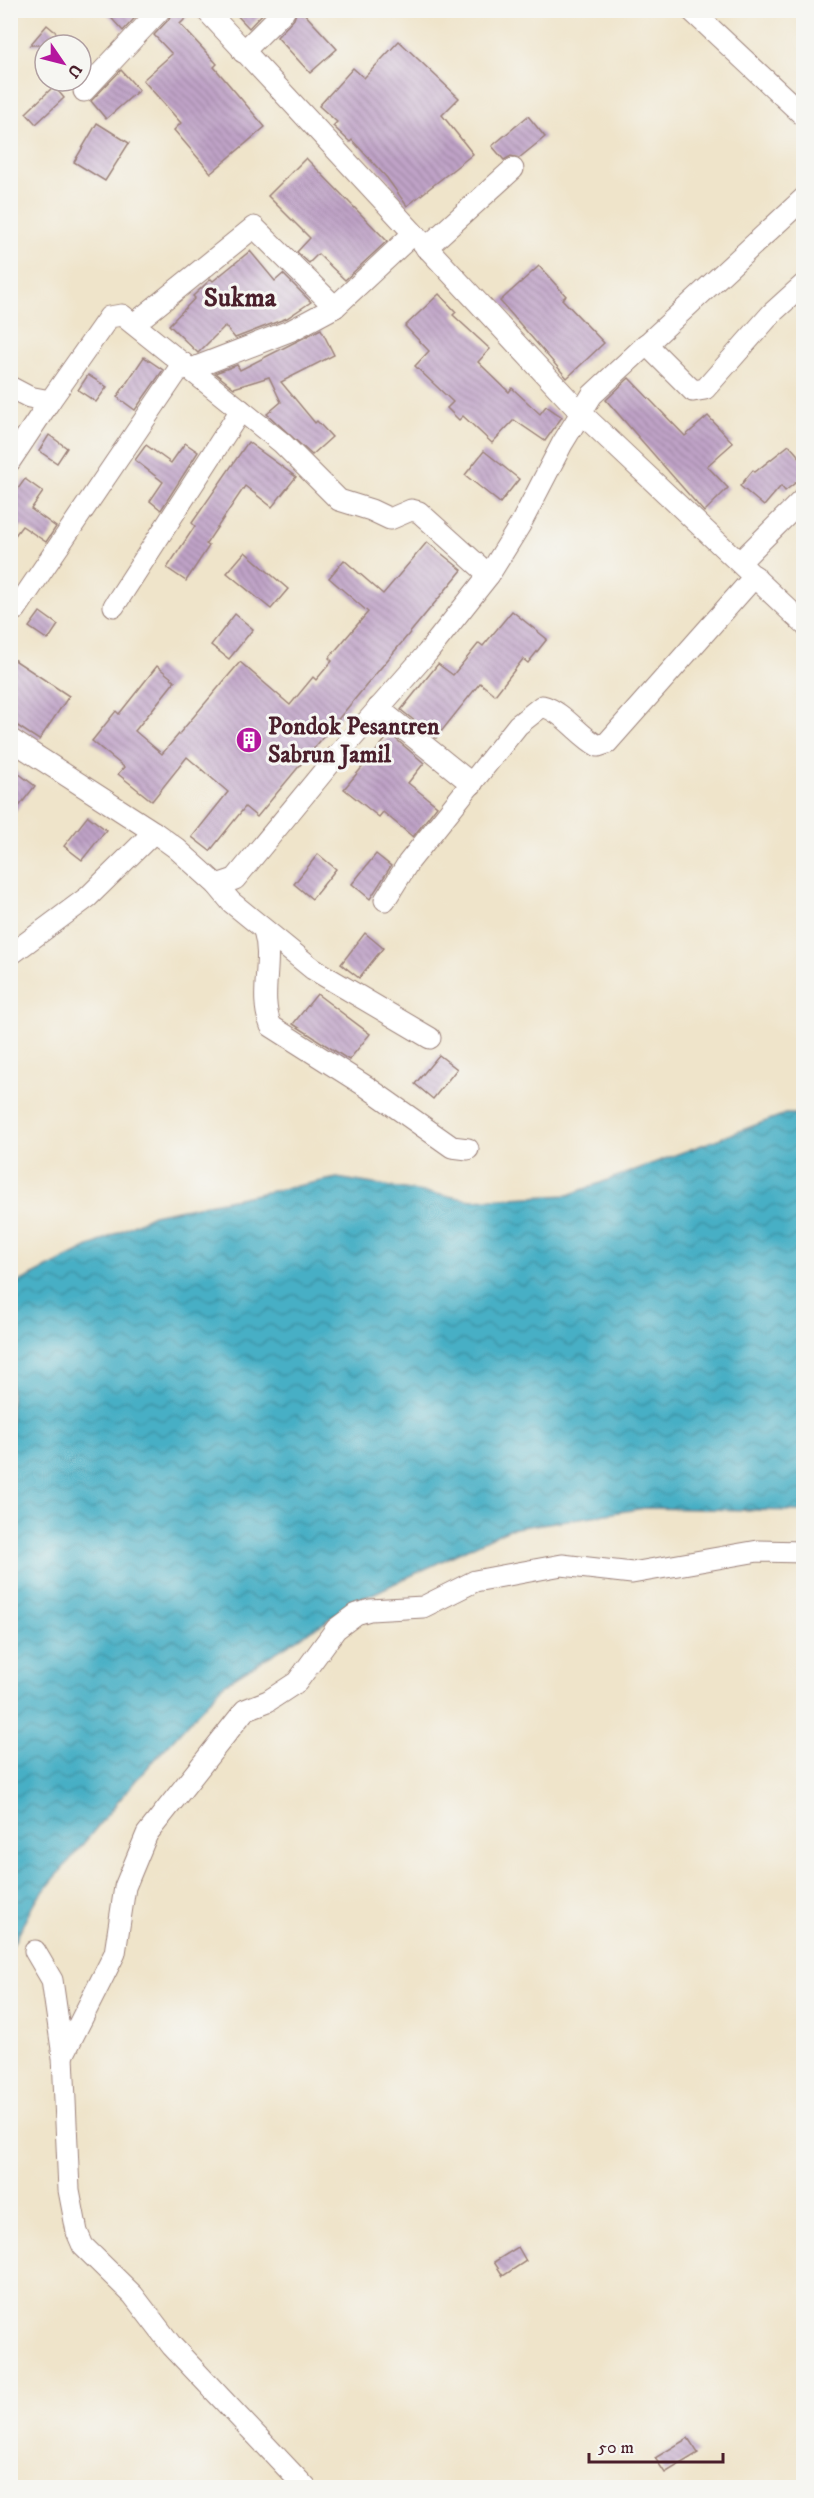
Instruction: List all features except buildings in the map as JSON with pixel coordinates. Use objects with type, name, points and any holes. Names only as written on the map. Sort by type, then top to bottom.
[{"type":"street","points":[[93,82],[160,10]]},
{"type":"street","points":[[206,10],[580,412],[804,624]]},
{"type":"street","points":[[243,52],[285,10]]},
{"type":"street","points":[[691,10],[804,116]]},
{"type":"street","points":[[16,609],[187,366],[292,330],[335,307],[513,170]]},
{"type":"street","points":[[218,885],[235,879],[245,869],[378,708],[428,652],[489,575],[520,525],[580,412],[607,379],[804,198]]},
{"type":"street","points":[[134,324],[254,227],[335,307]]},
{"type":"street","points":[[646,344],[693,391],[705,389],[772,313],[804,284]]},
{"type":"street","points":[[10,461],[109,317],[122,315],[282,443],[339,500],[372,510],[390,519],[411,510],[418,512],[489,575]]},
{"type":"street","points":[[10,387],[29,397],[50,401]]},
{"type":"street","points":[[114,606],[242,410]]},
{"type":"street","points":[[385,900],[408,863],[518,725],[542,706],[551,708],[585,739],[598,746],[607,743],[804,498]]},
{"type":"street","points":[[378,708],[472,784]]},
{"type":"street","points":[[10,739],[176,848],[218,885],[231,902],[313,969],[430,1038]]},
{"type":"street","points":[[10,955],[88,897],[154,832]]},
{"type":"street","points":[[264,930],[268,941],[268,968],[264,994],[266,1014],[271,1026],[367,1088],[452,1147],[468,1149]]},
{"type":"street","points":[[63,2056],[115,1953],[125,1887],[147,1834],[245,1710],[268,1701],[297,1682],[336,1629],[356,1614],[370,1610],[423,1607],[475,1581],[562,1565],[632,1573],[758,1551],[804,1552]]},
{"type":"street","points":[[35,1951],[52,1980],[63,2056],[69,2190],[76,2232],[83,2246],[133,2295],[172,2346],[306,2487]]},
{"type":"water","points":[[785,1114],[803,1114],[803,1511],[645,1508],[509,1529],[366,1597],[224,1684],[136,1780],[34,1903],[11,1948],[11,1286],[153,1215],[337,1178],[472,1200],[568,1195]]},
{"type":"place","name":"Pondok Pesantren Sabrun Jamil","points":[[249,740]]},
{"type":"district","name":"Sukma","points":[[240,297]]}]
